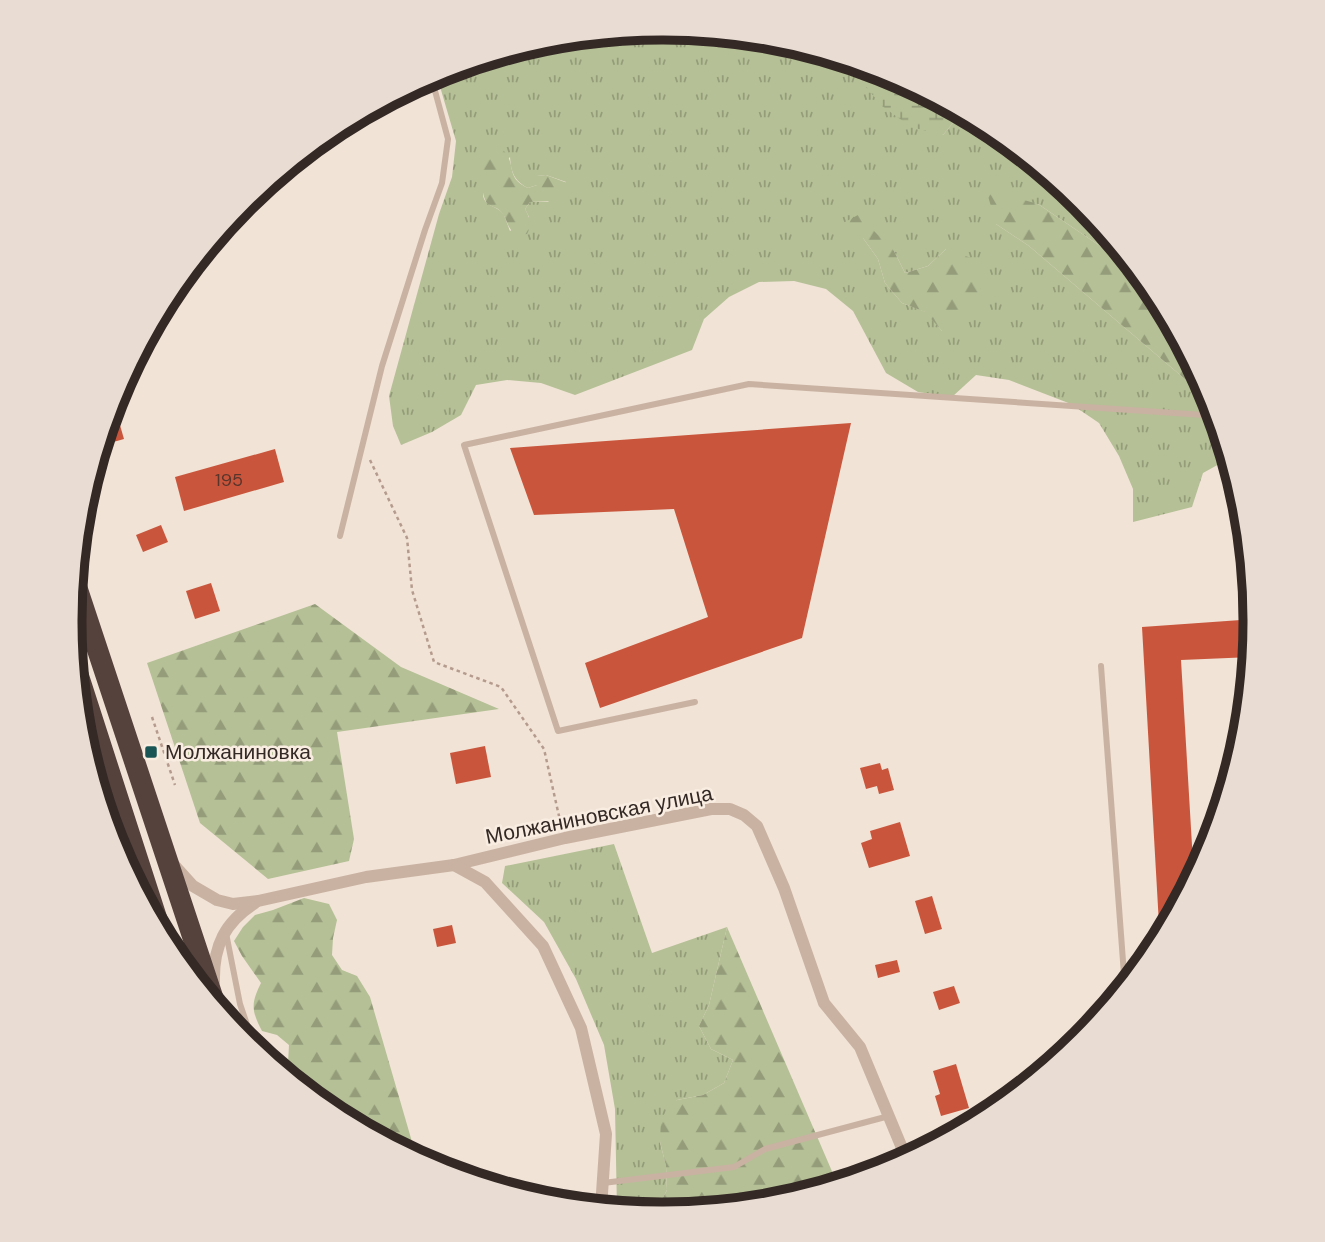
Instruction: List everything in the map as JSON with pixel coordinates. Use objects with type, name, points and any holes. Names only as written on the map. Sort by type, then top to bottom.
[{"type":"highway","points":[[82,605],[207,982]]},
{"type":"highway","points":[[92,728],[117,820]]},
{"type":"street","name":"Молжаниновская улица","points":[[164,852],[193,886],[217,900],[233,904],[366,877],[454,865],[565,838],[711,809],[730,809],[757,825],[784,888],[824,1003],[860,1047],[903,1150]]},
{"type":"street","name":"Молжаниновская улица","points":[[454,865],[485,882],[542,946],[581,1028],[606,1135],[602,1199]]},
{"type":"street","name":"Молжаниновская улица","points":[[215,991],[216,951],[226,931],[241,912],[258,901]]},
{"type":"lane","points":[[340,536],[382,366],[442,183],[448,139],[434,87]]},
{"type":"lane","points":[[695,702],[558,731],[464,445],[749,384],[1205,416]]},
{"type":"lane","points":[[1101,666],[1124,974]]},
{"type":"lane","points":[[226,931],[240,1004],[248,1028]]},
{"type":"lane","points":[[603,1183],[734,1167],[765,1149],[889,1116]]},
{"type":"path","points":[[363,444],[407,538],[412,590],[435,662],[501,687],[544,749],[565,838]]},
{"type":"path","points":[[152,717],[175,785]]},
{"type":"green space","points":[[625,41],[700,41],[776,51],[850,72],[943,135],[956,120],[1016,160],[1073,210],[1113,255],[1038,204],[996,224],[1029,246],[1193,386],[1221,463],[1203,473],[1192,507],[1133,522],[1133,489],[1119,456],[1099,423],[1071,404],[1009,380],[976,375],[952,397],[918,392],[886,373],[853,311],[826,289],[794,281],[759,282],[729,297],[704,319],[692,350],[575,395],[541,383],[507,380],[476,385],[461,415],[432,432],[401,445],[393,426],[389,396],[439,214],[452,177],[456,141],[439,84],[512,60],[549,51]],"holes":[[[510,157],[514,176],[528,188],[537,185],[537,176],[546,175],[566,182],[548,202],[530,202],[525,209],[529,217],[510,231],[504,215],[486,202],[483,190],[490,178]],[[863,238],[894,251],[905,273],[928,266],[946,249],[942,331],[926,312],[902,303],[885,283],[878,259]]]},
{"type":"green space","points":[[850,72],[885,84],[956,120],[943,135],[911,127],[882,106]]},
{"type":"green space","points":[[502,149],[507,155],[513,175],[528,188],[537,185],[536,176],[546,175],[570,184],[558,201],[530,202],[525,209],[530,221],[527,234],[517,235],[513,232],[500,211],[488,204],[483,195],[482,173],[485,160],[490,154]]},
{"type":"green space","points":[[986,189],[1038,204],[1113,255],[1145,298],[1193,386],[1029,246],[996,224]]},
{"type":"green space","points":[[858,215],[894,251],[905,273],[928,266],[946,249],[971,258],[983,278],[978,302],[964,323],[942,331],[925,312],[902,303],[885,283],[878,259],[863,238],[843,223]]},
{"type":"green space","points":[[315,604],[401,667],[499,709],[337,732],[354,839],[349,861],[268,879],[200,823],[147,663]]},
{"type":"green space","points":[[614,844],[652,953],[727,927],[709,1005],[699,1026],[711,1049],[733,1060],[724,1083],[703,1095],[677,1100],[660,1142],[666,1166],[667,1190],[661,1202],[617,1200],[615,1109],[604,1045],[576,979],[544,922],[502,883],[505,866]]},
{"type":"green space","points":[[304,898],[329,904],[337,920],[332,955],[342,970],[357,976],[370,997],[413,1145],[372,1124],[309,1082],[287,1064],[289,1045],[277,1035],[262,1031],[254,1012],[255,996],[261,983],[234,941],[255,915]]},
{"type":"green space","points":[[727,927],[834,1176],[776,1191],[738,1197],[661,1202],[667,1190],[666,1166],[660,1142],[661,1118],[677,1100],[703,1095],[724,1083],[733,1060],[711,1049],[699,1026],[709,1005]]},
{"type":"building","points":[[118,420],[124,439],[110,443]]},
{"type":"building","points":[[851,423],[802,638],[600,708],[585,663],[708,617],[674,509],[534,515],[510,448]]},
{"type":"building","points":[[275,449],[284,482],[184,511],[175,477]]},
{"type":"building","points":[[161,525],[168,542],[143,552],[136,535]]},
{"type":"building","points":[[211,583],[220,611],[195,619],[186,591]]},
{"type":"building","points":[[1243,620],[1242,657],[1181,660],[1193,857],[1159,921],[1142,627]]},
{"type":"building","points":[[485,746],[491,777],[456,784],[450,753]]},
{"type":"building","points":[[880,763],[882,770],[888,768],[894,790],[879,794],[877,786],[866,789],[860,768]]},
{"type":"building","points":[[900,822],[910,856],[869,868],[861,843],[872,839],[870,831]]},
{"type":"building","points":[[932,896],[942,929],[925,934],[915,901]]},
{"type":"building","points":[[452,925],[456,943],[437,947],[433,929]]},
{"type":"building","points":[[897,960],[900,972],[878,978],[875,965]]},
{"type":"building","points":[[954,986],[960,1003],[939,1010],[933,992]]},
{"type":"building","points":[[956,1064],[969,1108],[941,1116],[935,1096],[940,1094],[933,1071]]},
{"type":"place","name":"Молжаниновка","points":[[151,752]]}]
